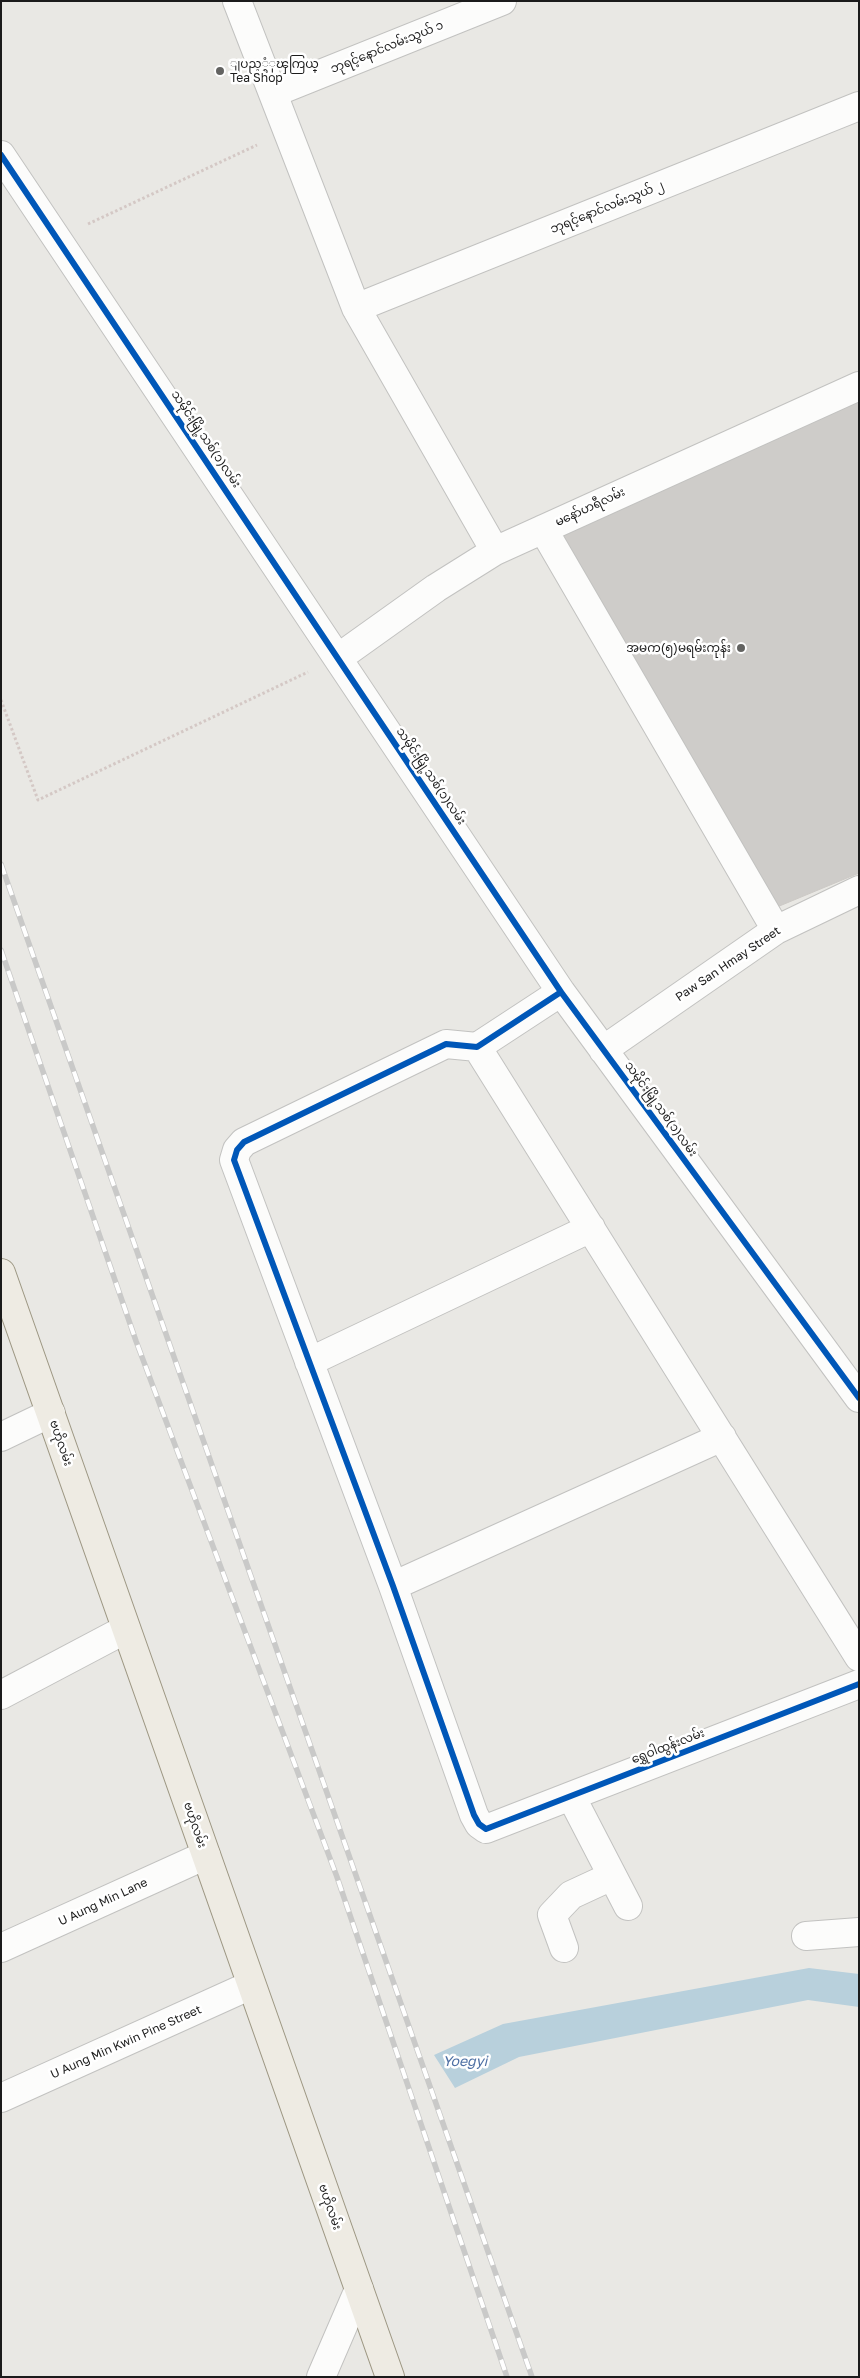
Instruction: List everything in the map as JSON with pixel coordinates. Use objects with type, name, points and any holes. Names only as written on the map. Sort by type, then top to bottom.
[{"type":"main road","name":"ဗဟိုလမ်း","points":[[1,1273],[390,2377]]},
{"type":"street","points":[[237,1],[356,308],[494,551]]},
{"type":"street","name":"ဘုရင့်နောင်လမ်းသွယ် ၁","points":[[273,93],[502,1]]},
{"type":"street","name":"ဘုရင့်နောင်လမ်းသွယ် ၂","points":[[356,308],[859,106]]},
{"type":"street","name":"သမိုင်းမြို့သစ်(၁)လမ်း","points":[[1,155],[562,992],[859,1398]]},
{"type":"street","name":"မနော်ဟရီလမ်း","points":[[338,658],[436,588],[494,551],[859,386]]},
{"type":"street","points":[[543,529],[776,930]]},
{"type":"street","name":"Paw San Hmay Street","points":[[603,1050],[776,930],[859,890]]},
{"type":"street","points":[[562,992],[477,1047],[446,1044],[244,1142],[237,1150],[234,1160],[393,1586],[722,1437]]},
{"type":"street","points":[[477,1047],[859,1656]]},
{"type":"street","points":[[309,1362],[591,1228]]},
{"type":"street","points":[[1,1437],[50,1413]]},
{"type":"street","name":"ရွှေဝါထွန်းလမ်း","points":[[393,1586],[474,1816],[479,1824],[486,1829],[859,1684]]},
{"type":"street","points":[[1,1695],[126,1628]]},
{"type":"street","points":[[572,1796],[628,1906]]},
{"type":"street","name":"U Aung Min Lane","points":[[1,1948],[206,1855]]},
{"type":"street","points":[[564,1948],[552,1915],[570,1895],[612,1876]]},
{"type":"street","points":[[806,1936],[859,1932]]},
{"type":"street","name":"U Aung Min Kwin Pine Street","points":[[1,2098],[251,1985]]},
{"type":"street","points":[[321,2377],[359,2289]]},
{"type":"path","points":[[58,238],[288,131]]},
{"type":"path","points":[[1,700],[38,800],[338,658]]},
{"type":"water","name":"Yoegyi","points":[[809,1968],[859,1974],[859,2007],[808,2000],[519,2057],[455,2088],[434,2055],[503,2024]]},
{"type":"building","name":"အမက(၅)မရမ်းကုန်း","points":[[859,400],[859,873],[777,907],[561,533]]},
{"type":"railway","points":[[1,864],[532,2377]]},
{"type":"railway","points":[[1,950],[136,1341],[337,1877],[507,2377]]},
{"type":"cycle path","points":[[1,155],[561,992],[859,1398]]},
{"type":"cycle path","points":[[561,992],[477,1047],[446,1044],[244,1142],[237,1150],[234,1160],[393,1586],[474,1815],[479,1824],[486,1829],[859,1684]]},
{"type":"place","name":"ျပည့္စံုၾကြယ္ Tea Shop","points":[[220,71]]},
{"type":"place","name":"အမက(၅)မရမ်းကုန်း","points":[[741,648]]}]
